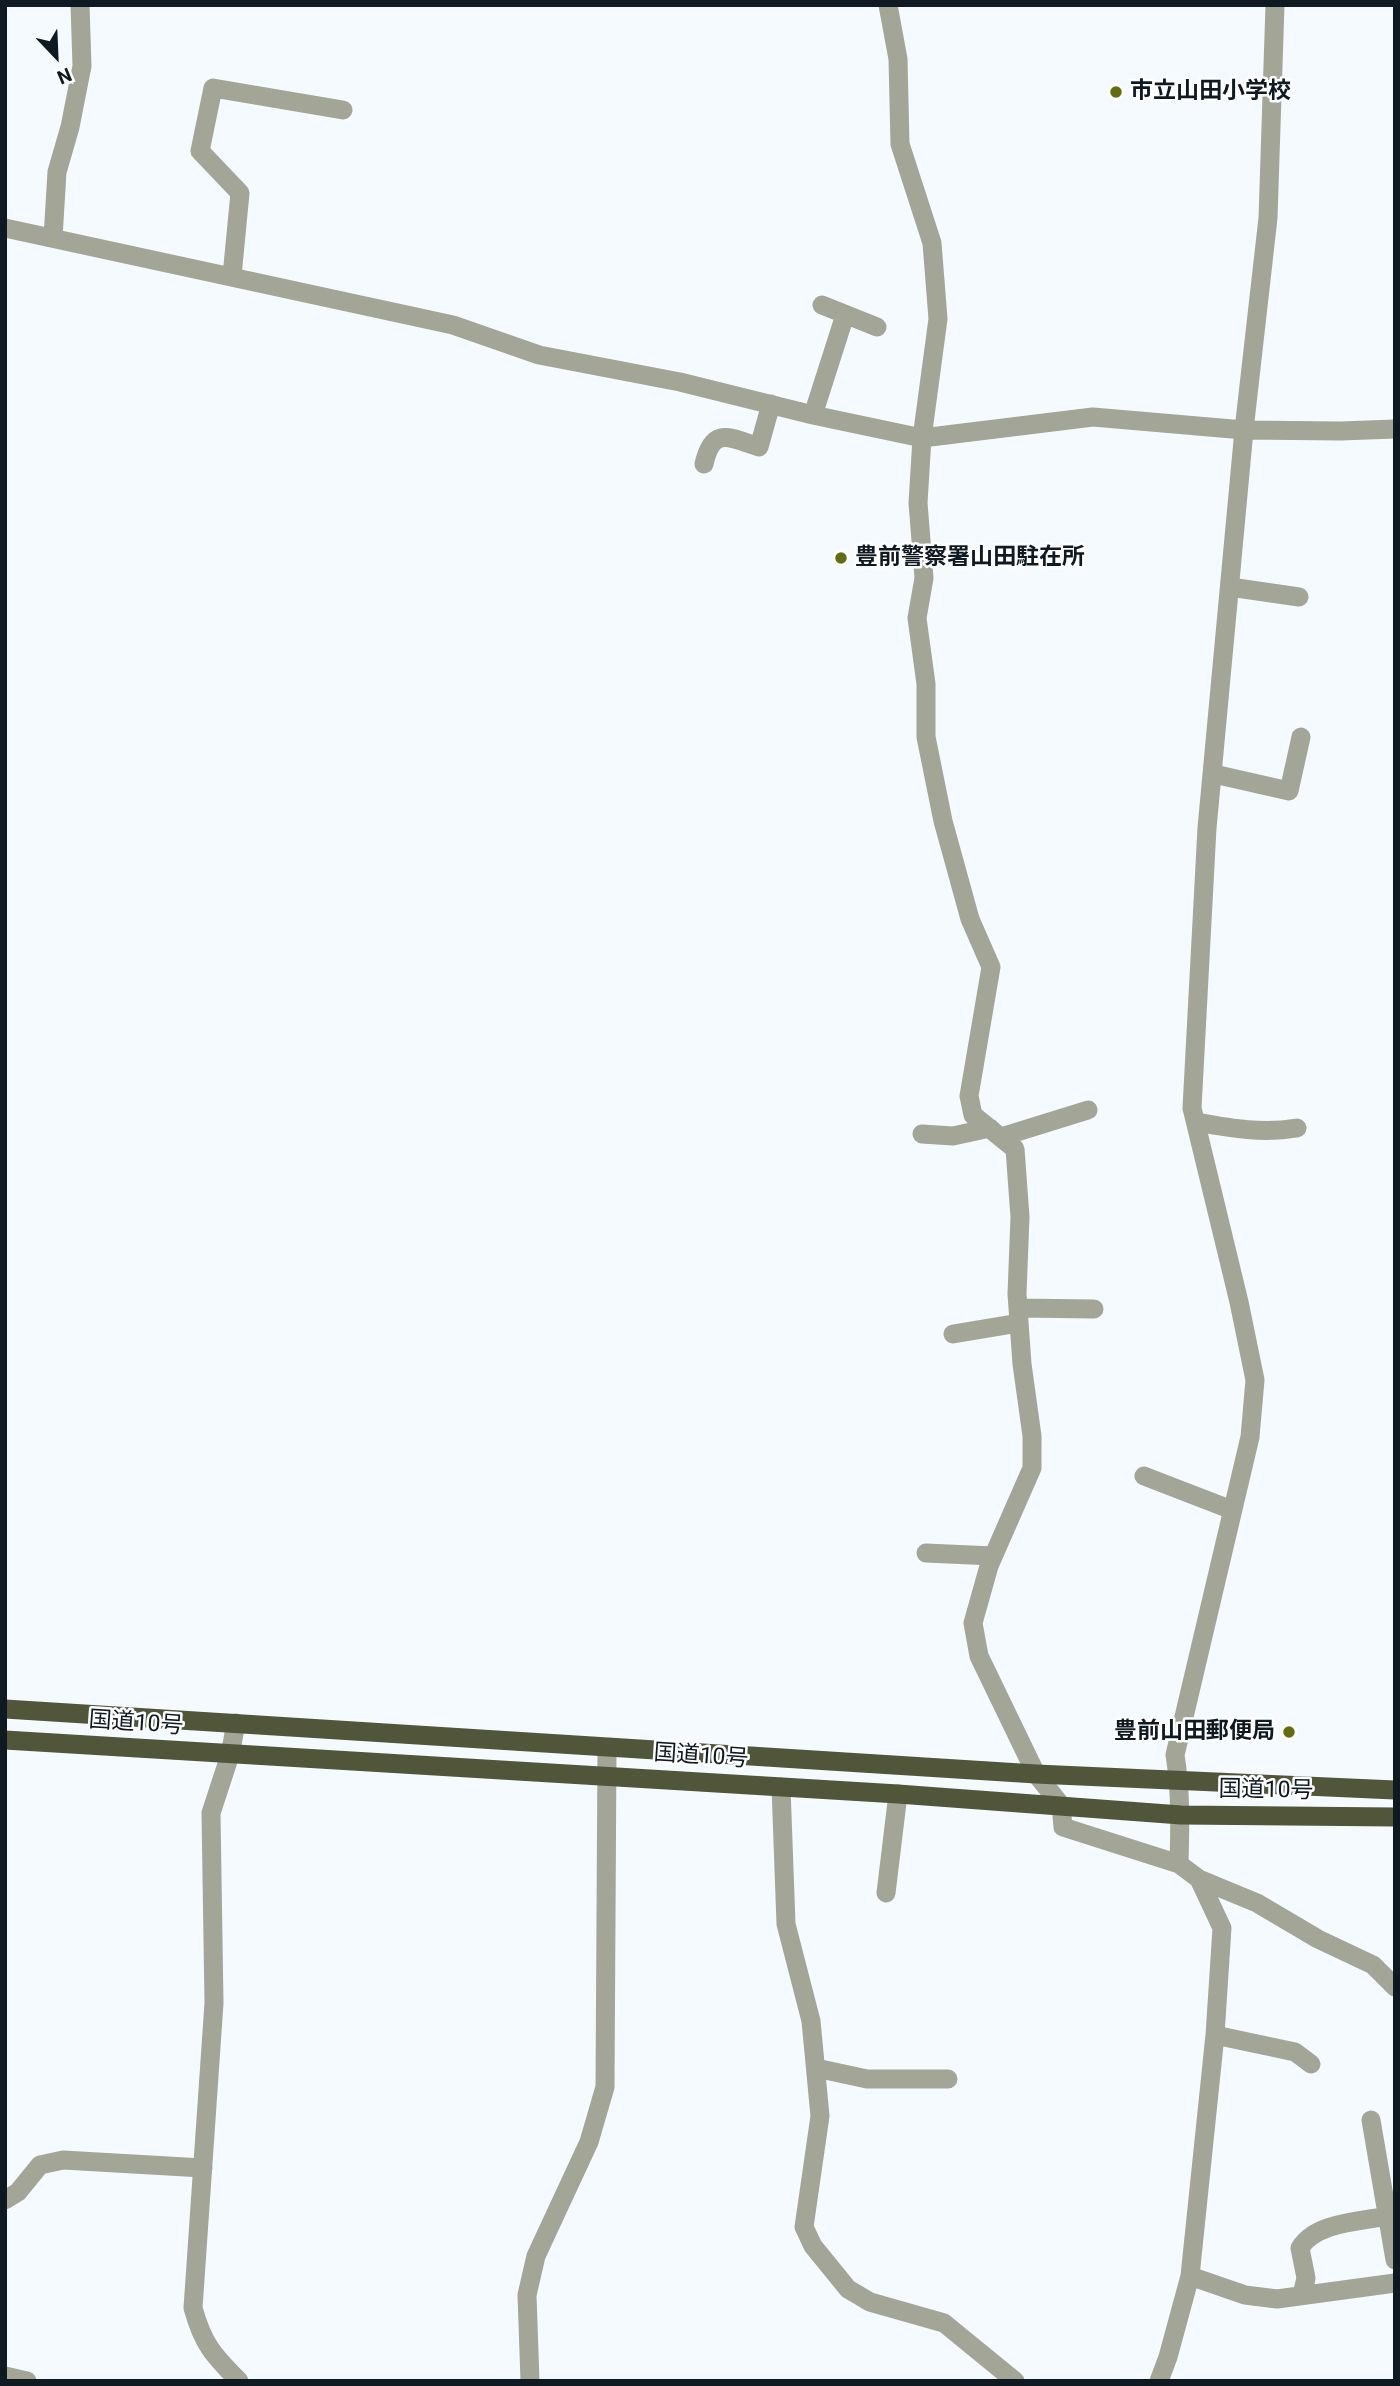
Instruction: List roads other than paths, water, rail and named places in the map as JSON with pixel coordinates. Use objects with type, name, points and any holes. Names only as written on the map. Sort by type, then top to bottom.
[{"type":"highway","name":"国道10号","points":[[5,1709],[1036,1773],[1395,1790]]},
{"type":"highway","name":"国道10号","points":[[5,1740],[898,1794],[1181,1815],[1395,1817]]},
{"type":"street","points":[[53,237],[57,172],[82,66],[80,5]]},
{"type":"street","points":[[888,5],[898,59],[900,144],[932,243],[938,319],[922,438],[918,503],[924,578],[917,618],[926,684],[926,737],[943,821],[970,919],[991,967],[969,1096],[973,1115],[1015,1149],[1020,1217],[1018,1315],[1032,1436],[1032,1468],[993,1556],[973,1623],[979,1656],[1036,1773],[1061,1805],[1063,1827],[1179,1864],[1199,1879],[1257,1903],[1318,1939],[1373,1965],[1395,1987]]},
{"type":"street","points":[[1179,1864],[1181,1815],[1175,1755],[1250,1437],[1255,1380],[1192,1108],[1207,828],[1244,430],[1268,218],[1275,5]]},
{"type":"street","points":[[232,276],[240,193],[201,151],[213,88],[343,110]]},
{"type":"street","points":[[5,228],[453,325],[539,355],[680,382],[813,415],[922,438],[1093,417],[1244,430],[1395,429]]},
{"type":"street","points":[[822,305],[877,327]]},
{"type":"street","points":[[813,415],[845,315]]},
{"type":"street","points":[[704,464],[708,448],[714,440],[724,437],[759,447],[771,404]]},
{"type":"street","points":[[1230,587],[1299,597]]},
{"type":"street","points":[[1214,774],[1289,791],[1301,737]]},
{"type":"street","points":[[922,1134],[953,1136],[995,1133],[1088,1110]]},
{"type":"street","points":[[1196,1122],[1250,1131],[1277,1132],[1297,1128]]},
{"type":"street","points":[[953,1334],[1018,1315],[1094,1309]]},
{"type":"street","points":[[1144,1476],[1232,1510]]},
{"type":"street","points":[[926,1553],[993,1556]]},
{"type":"street","points":[[236,1723],[230,1755],[211,1813],[214,2003],[193,2308],[200,2332],[213,2355],[239,2381]]},
{"type":"street","points":[[530,2381],[527,2295],[536,2256],[589,2142],[605,2087],[607,1748]]},
{"type":"street","points":[[781,1787],[786,1924],[811,2021],[820,2116],[804,2227],[813,2246],[848,2289],[870,2302],[944,2323],[1015,2381]]},
{"type":"street","points":[[886,1893],[898,1794]]},
{"type":"street","points":[[1159,2381],[1190,2276],[1215,2035],[1222,1928],[1199,1879]]},
{"type":"street","points":[[1215,2035],[1295,2052],[1311,2064]]},
{"type":"street","points":[[816,2068],[867,2079],[948,2079]]},
{"type":"street","points":[[1371,2120],[1395,2260]]},
{"type":"street","points":[[5,2200],[18,2192],[40,2165],[63,2160],[203,2168]]},
{"type":"street","points":[[1302,2295],[1306,2278],[1300,2248],[1305,2239],[1324,2229],[1387,2216]]},
{"type":"street","points":[[1190,2276],[1245,2295],[1277,2299],[1395,2283]]},
{"type":"street","points":[[5,2376],[27,2381]]},
{"type":"place","name":"市立山田小学校","points":[[1116,92]]},
{"type":"place","name":"豊前警察署山田駐在所","points":[[841,558]]},
{"type":"place","name":"豊前山田郵便局","points":[[1289,1732]]}]
